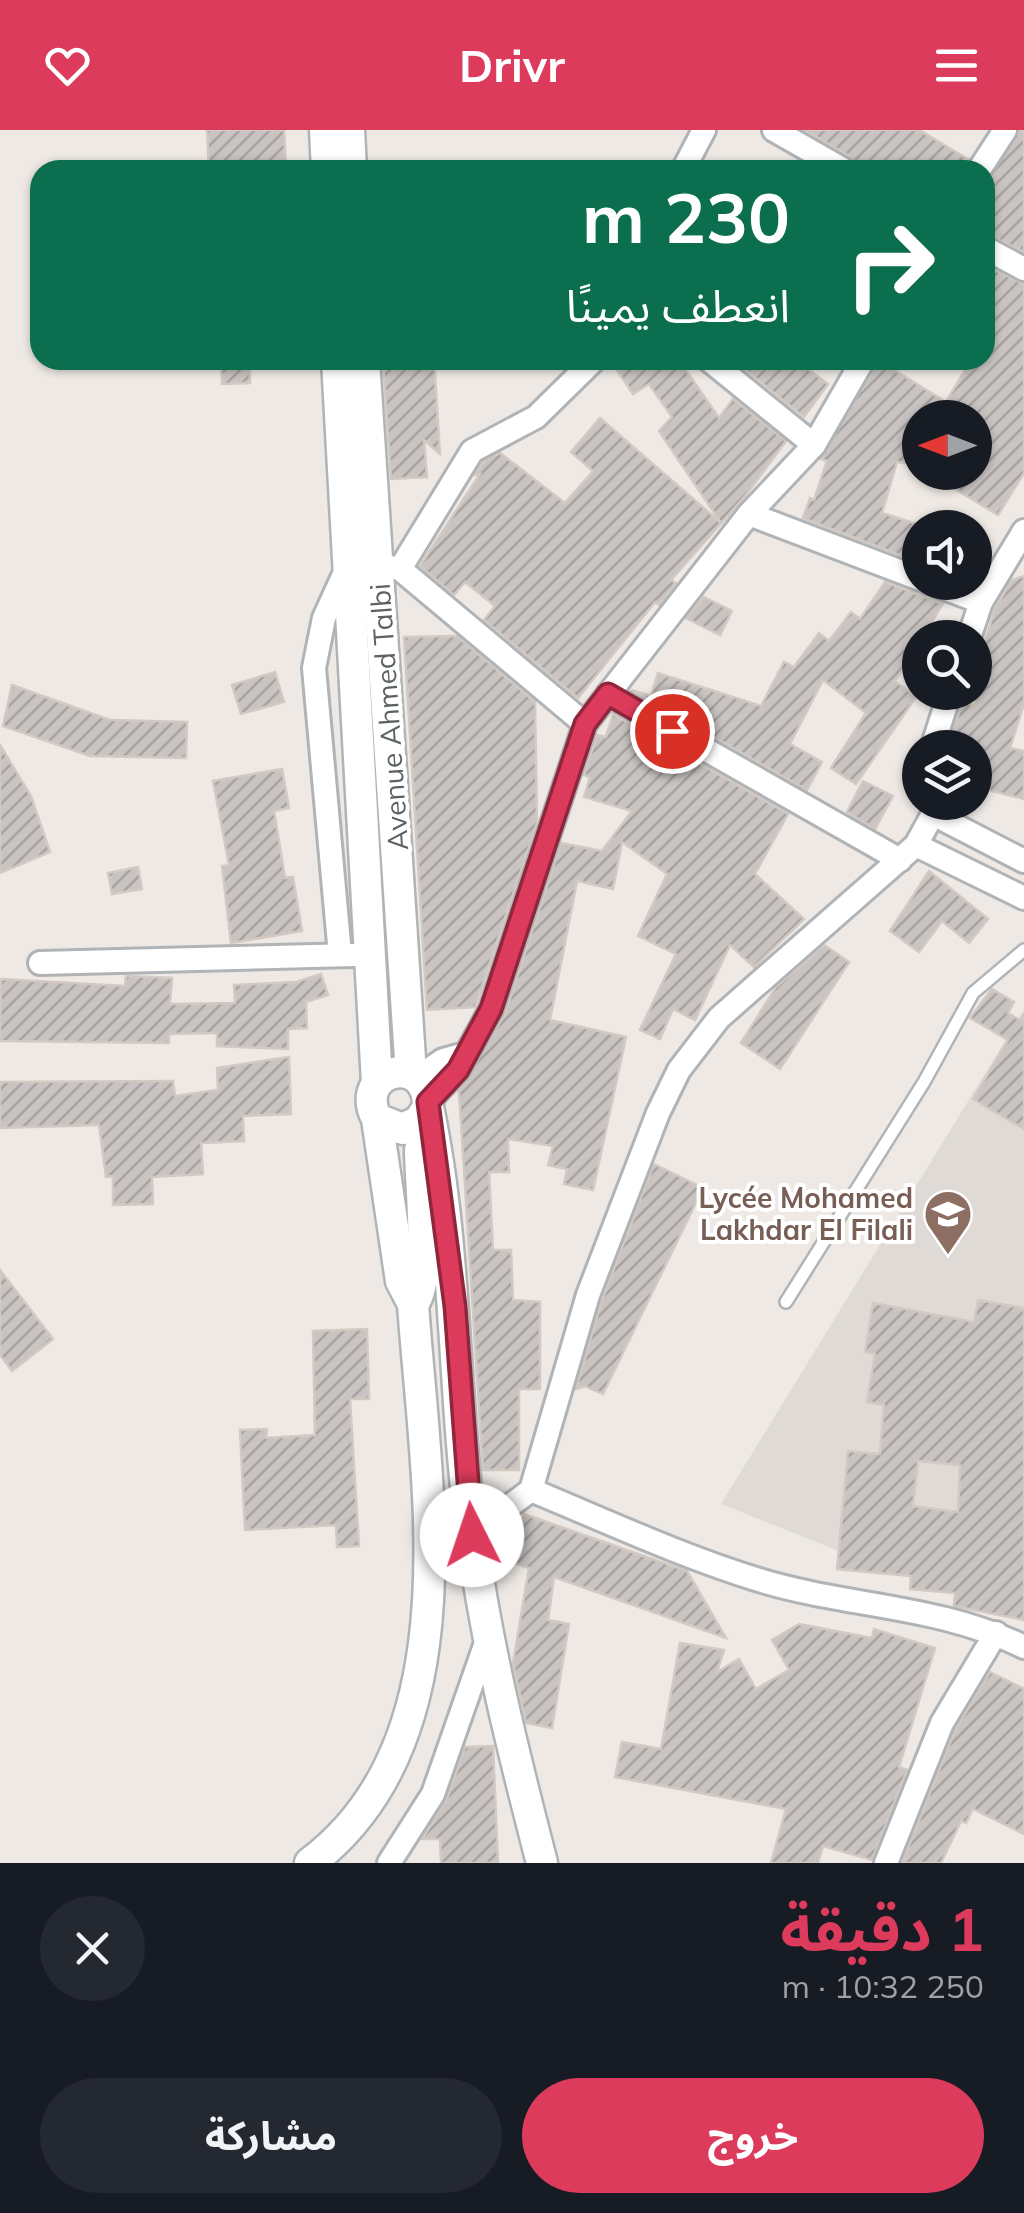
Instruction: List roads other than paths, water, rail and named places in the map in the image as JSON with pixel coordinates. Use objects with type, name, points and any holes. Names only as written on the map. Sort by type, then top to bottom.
[{"type":"main road","points":[[325,130],[326,160]]},
{"type":"main road","points":[[349,130],[350,160]]},
{"type":"main road","points":[[310,1863],[360,1815],[389,1770],[412,1712],[423,1652],[430,1564],[413,1304],[400,1281],[378,1119],[371,1101],[377,1083],[372,954],[337,370]]},
{"type":"main road","name":"Avenue Ahmed Talbi","points":[[365,370],[390,567],[421,1096]]},
{"type":"main road","points":[[377,1083],[392,1072],[421,1096],[455,1306],[472,1535],[487,1640],[542,1863]]},
{"type":"main road","points":[[378,1119],[402,1129],[421,1096]]},
{"type":"main road","points":[[413,1304],[422,1295],[421,1096]]},
{"type":"street","points":[[688,160],[704,130]]},
{"type":"street","points":[[774,130],[826,160]]},
{"type":"street","points":[[984,160],[1004,130]]},
{"type":"street","points":[[995,253],[1024,269]]},
{"type":"street","points":[[584,370],[536,417],[472,451],[390,567],[585,724]]},
{"type":"street","points":[[721,370],[814,445]]},
{"type":"street","points":[[421,1096],[458,1070],[491,1009],[585,724],[749,514],[814,445],[857,370]]},
{"type":"street","points":[[749,514],[902,572]]},
{"type":"street","points":[[974,620],[980,602],[1024,531]]},
{"type":"street","points":[[340,956],[314,668],[324,618],[347,567]]},
{"type":"street","points":[[975,600],[980,602]]},
{"type":"street","points":[[608,694],[908,853],[1024,898]]},
{"type":"street","points":[[472,1535],[532,1490],[588,1295],[678,1070],[719,1018],[908,853],[926,820]]},
{"type":"street","points":[[953,820],[1024,861]]},
{"type":"street","points":[[40,962],[372,954]]},
{"type":"street","points":[[532,1490],[759,1580],[816,1594],[900,1606],[996,1632],[1024,1647]]},
{"type":"street","points":[[886,1863],[942,1723],[996,1632]]},
{"type":"street","points":[[389,1863],[433,1794],[487,1640]]},
{"type":"lane","points":[[786,1302],[924,1082],[973,993],[1024,950]]},
{"type":"place","name":"Lycée Mohamed Lakhdar El Filali","points":[[948,1256]]}]
